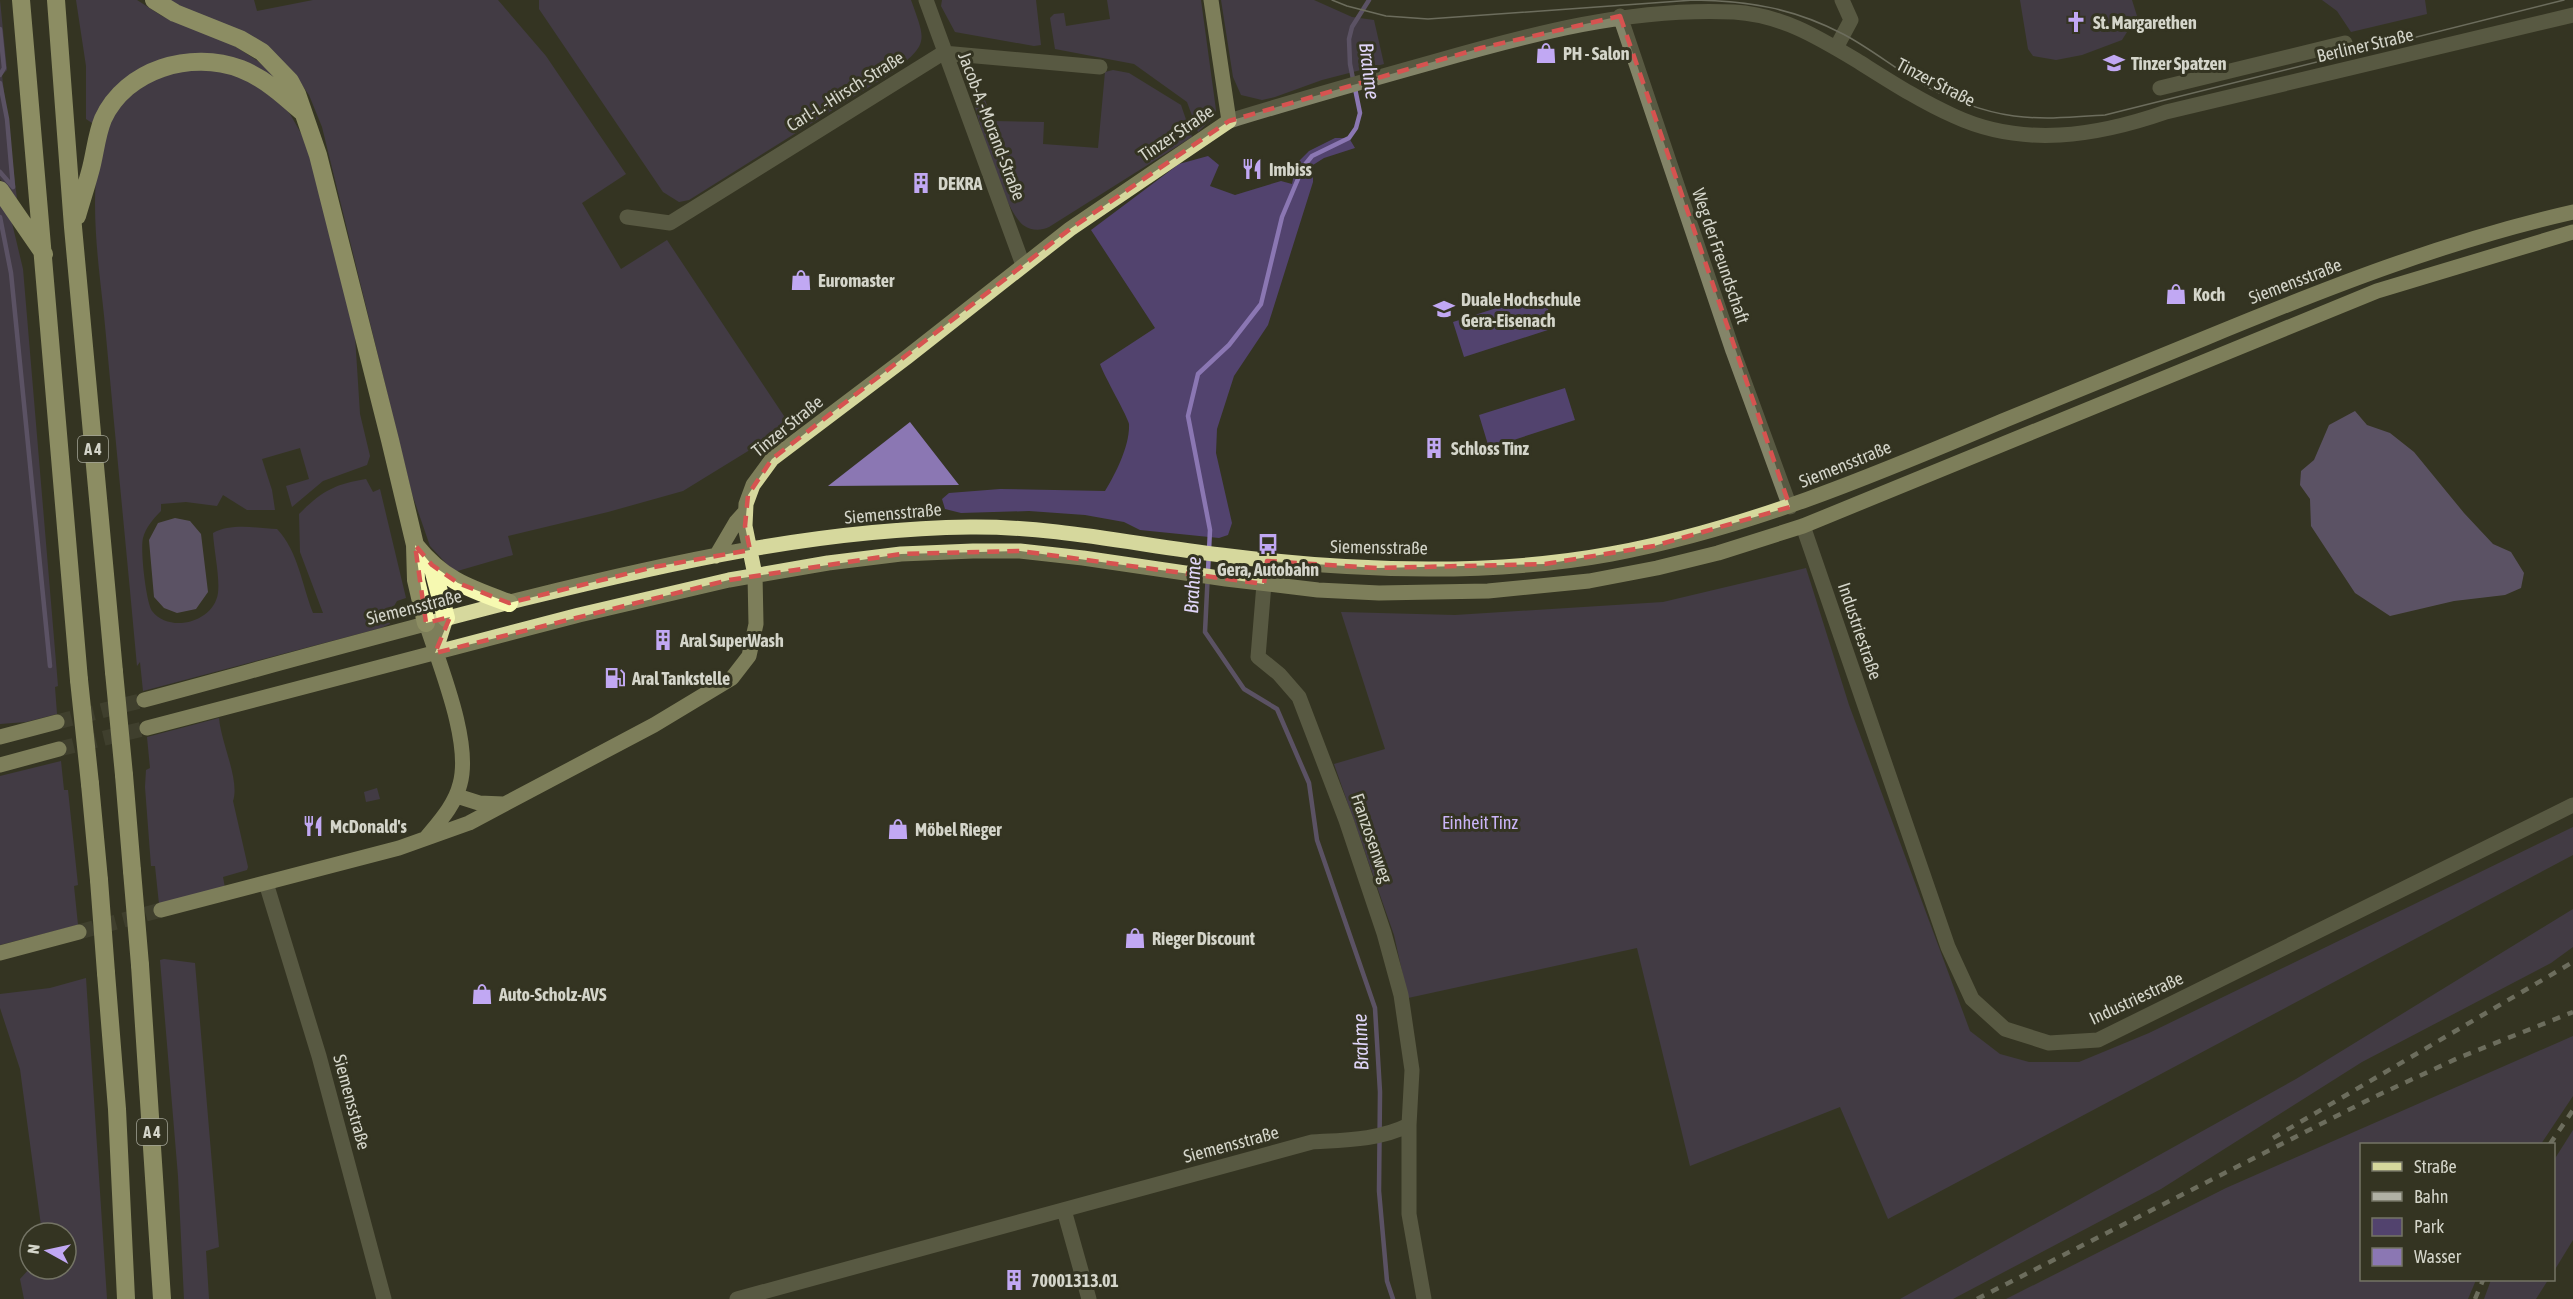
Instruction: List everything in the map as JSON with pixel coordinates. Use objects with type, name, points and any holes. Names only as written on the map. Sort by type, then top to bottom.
[{"type":"highway","name":"A 4","points":[[21,0],[116,1086],[126,1299]]},
{"type":"highway","name":"A 4","points":[[56,0],[73,227],[140,965],[162,1299]]},
{"type":"highway","points":[[154,0],[175,13],[240,39],[262,52],[290,81],[318,155],[415,545],[416,580],[426,623]]},
{"type":"highway","points":[[73,227],[104,118],[121,93],[145,74],[169,65],[215,62],[241,69],[260,78],[302,112]]},
{"type":"highway","points":[[0,190],[45,256]]},
{"type":"highway","points":[[415,545],[432,566],[458,583],[509,603]]},
{"type":"highway","points":[[432,566],[446,618]]},
{"type":"main road","points":[[1211,0],[1229,121]]},
{"type":"main road","name":"Tinzer Straße","points":[[755,575],[745,512],[753,484],[772,459],[1070,229],[1229,121]]},
{"type":"main road","name":"Siemensstraße","points":[[144,700],[426,623],[654,567],[823,538],[974,527],[1033,529],[1267,561],[1378,568],[1545,564],[1654,546],[1700,535],[1790,507],[2378,270],[2471,238],[2573,212]]},
{"type":"main road","points":[[147,728],[579,615],[755,575],[901,554],[974,550],[1020,551],[1264,584],[1379,593],[1539,588],[1657,568],[1718,553],[1803,526],[2377,291],[2573,232]]},
{"type":"main road","points":[[716,556],[736,522],[745,512]]},
{"type":"main road","points":[[1264,584],[1267,561]]},
{"type":"main road","points":[[161,910],[399,848],[469,823],[619,743],[732,678],[741,668],[749,656],[754,641],[755,575]]},
{"type":"main road","points":[[435,653],[446,618]]},
{"type":"main road","points":[[425,838],[457,795],[462,773],[460,744],[449,694],[426,623]]},
{"type":"main road","points":[[0,737],[57,722]]},
{"type":"main road","points":[[0,765],[60,749]]},
{"type":"main road","points":[[457,795],[478,803],[504,804]]},
{"type":"main road","points":[[0,953],[79,932]]},
{"type":"street","name":"Jacob-A.-Morand-Straße","points":[[926,0],[943,53],[1023,265]]},
{"type":"street","points":[[1836,48],[1851,21],[1842,0]]},
{"type":"street","name":"Tinzer Straße","points":[[1229,121],[1481,48],[1620,16],[1735,12],[1790,22],[1914,96],[1957,117],[1997,130],[2042,135],[2077,135],[2136,122],[2166,112]]},
{"type":"street","name":"Berliner Straße","points":[[2166,112],[2573,15]]},
{"type":"street","name":"Weg der Freundschaft","points":[[1620,16],[1730,342],[1790,507]]},
{"type":"street","points":[[2160,88],[2345,43]]},
{"type":"street","points":[[943,53],[1100,67]]},
{"type":"street","name":"Carl-L.-Hirsch-Straße","points":[[627,218],[670,223],[943,53]]},
{"type":"street","name":"Industriestraße","points":[[1803,526],[1948,946],[1972,999],[2005,1029],[2049,1043],[2098,1040],[2573,805]]},
{"type":"street","name":"Franzosenweg","points":[[1264,584],[1258,657],[1279,674],[1299,697],[1346,820],[1384,933],[1402,1005],[1412,1070],[1404,1128],[1409,1214],[1424,1299]]},
{"type":"street","name":"Siemensstraße","points":[[266,883],[320,1056],[384,1299]]},
{"type":"street","name":"Siemensstraße","points":[[737,1299],[1312,1142],[1364,1139],[1404,1128]]},
{"type":"street","points":[[1064,1210],[1089,1299]]},
{"type":"highlighted area","points":[[1620,16],[1790,507],[1654,546],[1545,564],[1378,568],[1267,561],[1264,584],[1020,551],[901,554],[729,580],[435,653],[450,617],[426,623],[415,545],[432,565],[458,583],[509,603],[654,567],[750,550],[745,526],[748,495],[772,459],[1070,229],[1229,121],[1481,48]]},
{"type":"green space","points":[[0,0],[7,70],[2,75],[17,199],[0,179]]},
{"type":"green space","points":[[76,0],[137,0],[162,16],[233,45],[258,61],[282,84],[172,58],[92,123],[86,119],[86,66]]},
{"type":"green space","points":[[166,0],[254,0],[257,11],[313,0],[498,0],[546,56],[626,174],[582,203],[621,269],[667,240],[786,419],[774,435],[683,491],[508,536],[513,555],[454,572],[430,546],[412,494],[322,127],[309,95],[293,72]]},
{"type":"green space","points":[[539,0],[911,0],[920,25],[921,41],[913,54],[893,72],[689,200],[679,202],[663,192],[539,9]]},
{"type":"green space","points":[[942,0],[1036,0],[1041,45],[1034,46],[955,32],[941,6]]},
{"type":"green space","points":[[1107,0],[1201,0],[1216,110],[1212,119],[1198,132],[1187,102],[1134,64],[1055,49],[1050,18],[1054,14],[1064,13],[1066,26],[1110,19]]},
{"type":"green space","points":[[1221,0],[1314,0],[1352,17],[1374,20],[1384,64],[1322,80],[1262,100],[1241,95],[1233,77]]},
{"type":"green space","points":[[2020,0],[2132,0],[2137,16],[2122,40],[2082,55],[2056,60],[2033,56],[2028,49]]},
{"type":"green space","points":[[2322,0],[2425,0],[2427,14],[2351,32],[2337,11]]},
{"type":"green space","points":[[213,68],[249,78],[279,101],[290,114],[302,135],[313,166],[355,336],[360,414],[370,456],[367,465],[323,481],[292,507],[286,486],[309,479],[300,448],[262,459],[272,490],[275,510],[247,510],[223,495],[217,506],[186,502],[161,504],[161,511],[148,527],[142,544],[144,575],[150,606],[160,618],[169,622],[190,622],[200,618],[215,603],[218,593],[213,533],[228,528],[253,527],[277,529],[295,558],[313,613],[323,613],[300,552],[299,514],[329,490],[345,483],[366,479],[373,492],[380,489],[406,598],[397,601],[388,616],[390,624],[381,628],[143,691],[140,662],[137,666],[98,258],[96,175],[108,126],[119,108],[135,92],[153,80],[173,72]]},
{"type":"green space","points":[[1113,70],[1129,73],[1181,105],[1192,137],[1049,227],[1036,230],[1026,227],[1016,217],[1001,187],[974,103],[985,100],[993,121],[1044,122],[1043,144],[1098,148],[1105,72]]},
{"type":"green space","points":[[1335,138],[1349,138],[1355,148],[1324,158],[1313,165],[1313,182],[1268,325],[1234,376],[1217,429],[1216,453],[1232,523],[1228,535],[1219,538],[1140,530],[1124,522],[1085,515],[1029,511],[961,513],[945,509],[942,499],[949,493],[1000,489],[1105,491],[1114,476],[1125,450],[1129,424],[1100,364],[1155,328],[1091,230],[1179,164],[1208,156],[1219,165],[1210,186],[1235,195],[1281,181],[1292,184],[1296,164],[1309,151]]},
{"type":"green space","points":[[0,200],[12,223],[23,269],[58,686],[55,687],[57,714],[26,722],[0,724]]},
{"type":"green space","points":[[1543,293],[1554,328],[1464,357],[1453,322]]},
{"type":"green space","points":[[1565,388],[1575,420],[1489,448],[1479,415]]},
{"type":"green space","name":"Einheit Tinz","points":[[1806,568],[1849,705],[1970,1031],[2000,1054],[2029,1062],[2079,1062],[2149,1033],[2573,827],[2573,855],[1888,1219],[1840,1107],[1690,1166],[1637,948],[1408,998],[1394,935],[1334,764],[1385,749],[1341,612],[1455,615],[1663,602]]},
{"type":"green space","points":[[219,718],[232,772],[233,801],[248,867],[247,870],[223,877],[225,888],[159,904],[155,866],[151,866],[145,787],[146,770],[150,768],[147,737]]},
{"type":"green space","points":[[61,761],[64,790],[68,790],[78,885],[74,886],[78,925],[0,945],[0,776]]},
{"type":"green space","points":[[377,788],[380,799],[366,802],[364,792]]},
{"type":"green space","points":[[2573,909],[2573,947],[2551,963],[2362,1062],[2161,1189],[1953,1299],[1900,1299],[2296,1079]]},
{"type":"green space","points":[[160,960],[195,963],[219,1247],[206,1251],[209,1299],[184,1299],[178,1176]]},
{"type":"green space","points":[[86,978],[107,1299],[24,1299],[20,1281],[78,1281],[78,1221],[40,1221],[20,1069],[0,1008],[0,994],[50,988]]},
{"type":"green space","points":[[2573,1036],[2573,1096],[2542,1143],[2360,1143],[2360,1281],[2476,1281],[2468,1299],[2006,1299],[2226,1188]]},
{"type":"green space","points":[[2573,1130],[2573,1240],[2555,1269],[2555,1158]]},
{"type":"green space","points":[[2491,1281],[2547,1281],[2536,1299],[2484,1299]]},
{"type":"water","points":[[2355,411],[2367,425],[2390,433],[2414,452],[2464,513],[2493,544],[2511,552],[2524,573],[2521,588],[2505,595],[2454,601],[2390,616],[2355,593],[2311,526],[2310,499],[2300,485],[2301,471],[2314,460],[2329,425]]},
{"type":"water","points":[[910,422],[959,485],[828,486]]},
{"type":"water","points":[[175,518],[190,521],[201,534],[208,592],[196,609],[177,613],[164,608],[154,597],[149,540],[158,523]]},
{"type":"waterway","name":"Brahme","points":[[1369,0],[1352,27],[1349,39],[1350,64],[1360,113],[1356,128],[1349,138],[1312,156],[1303,167],[1282,217],[1261,304],[1229,345],[1198,374],[1188,416],[1210,530],[1205,632],[1244,689],[1277,709],[1309,783],[1317,840],[1375,1008],[1380,1092],[1379,1191],[1387,1281],[1393,1299]]},
{"type":"waterway","points":[[0,29],[4,68],[0,75]]},
{"type":"waterway","points":[[0,83],[7,119],[13,187]]},
{"type":"waterway","points":[[0,172],[13,187]]},
{"type":"waterway","points":[[0,217],[11,273],[50,666]]},
{"type":"tunnel","points":[[57,722],[144,700]]},
{"type":"tunnel","points":[[59,749],[147,728]]},
{"type":"tunnel","points":[[79,932],[161,910]]},
{"type":"tram line","points":[[1332,0],[1386,16],[1428,19],[1694,0],[1752,4],[1788,12],[1824,25],[1853,40],[1920,83],[1966,104],[2002,114],[2048,118],[2105,115],[2564,0]]},
{"type":"railway","points":[[2273,1138],[2573,962]]},
{"type":"railway","points":[[1977,1299],[2374,1097],[2458,1058],[2573,1012]]},
{"type":"railway","points":[[2551,1143],[2573,1110]]},
{"type":"railway","points":[[2475,1299],[2483,1281]]},
{"type":"place","name":"St. Margarethen","points":[[2076,22]]},
{"type":"place","name":"PH - Salon","points":[[1546,53]]},
{"type":"place","name":"Tinzer Spatzen","points":[[2114,63]]},
{"type":"place","name":"Imbiss","points":[[1252,169]]},
{"type":"place","name":"DEKRA","points":[[921,183]]},
{"type":"place","name":"Euromaster","points":[[801,280]]},
{"type":"place","name":"Koch","points":[[2176,294]]},
{"type":"place","name":"Duale Hochschule Gera-Eisenach","points":[[1444,309]]},
{"type":"place","name":"Schloss Tinz","points":[[1434,448]]},
{"type":"place","name":"Gera, Autobahn","points":[[1268,544]]},
{"type":"place","name":"Aral SuperWash","points":[[663,640]]},
{"type":"place","name":"Aral Tankstelle","points":[[615,678]]},
{"type":"place","name":"McDonald's","points":[[313,826]]},
{"type":"place","name":"Möbel Rieger","points":[[898,829]]},
{"type":"place","name":"Rieger Discount","points":[[1135,938]]},
{"type":"place","name":"Auto-Scholz-AVS","points":[[482,994]]},
{"type":"place","name":"70001313.01","points":[[1014,1280]]}]
